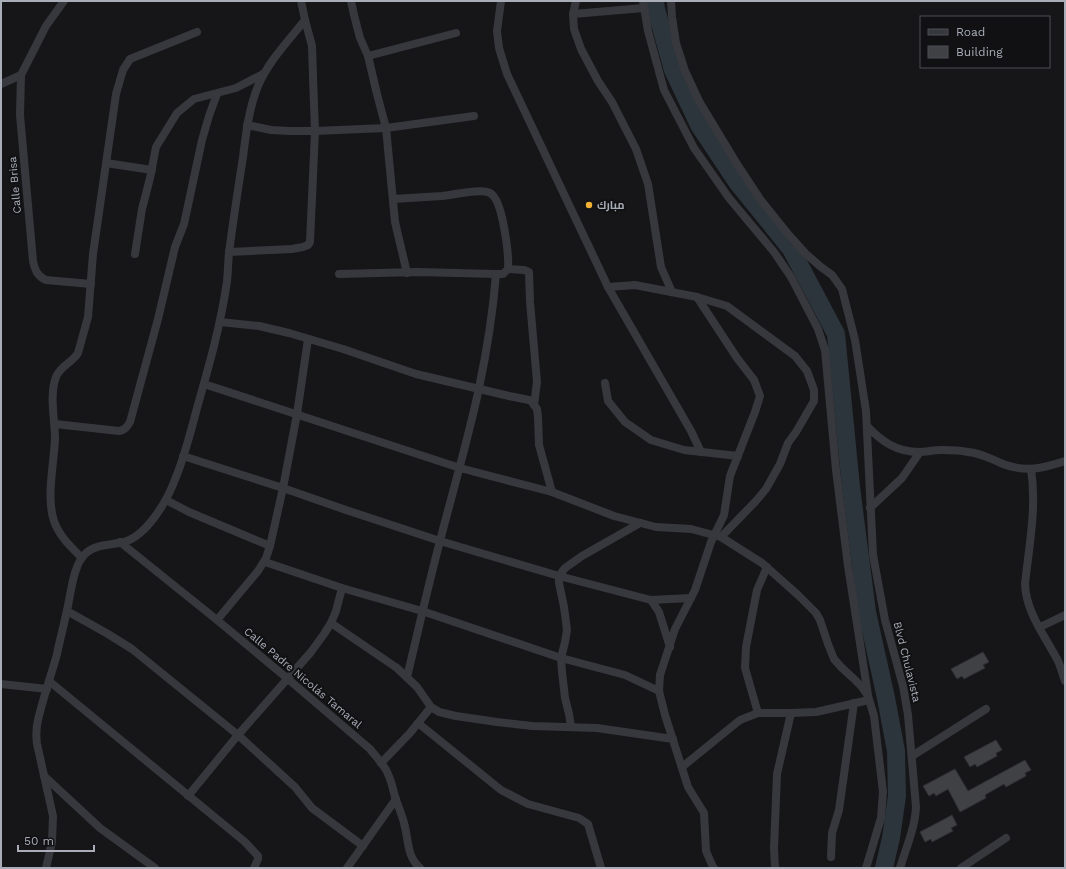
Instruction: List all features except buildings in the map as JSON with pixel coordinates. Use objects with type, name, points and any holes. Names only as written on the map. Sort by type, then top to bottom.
[{"type":"street","name":"Calle Brisa","points":[[64,1],[46,26],[22,75],[20,115],[33,261],[38,274],[46,280],[91,284]]},
{"type":"street","points":[[229,252],[292,249],[303,247],[308,245],[310,242],[315,131],[312,46],[301,1]]},
{"type":"street","points":[[351,1],[360,38],[368,56],[386,128],[395,222],[407,273]]},
{"type":"street","points":[[501,1],[497,31],[507,74],[608,287],[702,452]]},
{"type":"street","points":[[576,1],[573,14],[574,29],[581,49],[598,81],[612,102],[636,150],[648,184],[661,267],[672,292]]},
{"type":"street","name":"Blvd Chulavista","points":[[671,1],[676,44],[684,72],[703,108],[760,199],[805,253],[832,275],[842,290],[855,340],[866,411],[873,555],[885,620],[904,686],[908,715],[916,796],[916,816],[912,834],[900,868]]},
{"type":"street","points":[[573,14],[644,5],[648,31],[664,90],[694,148],[729,198],[774,252],[791,277],[818,329],[825,350],[837,478],[848,566],[869,700]]},
{"type":"street","points":[[46,868],[52,842],[53,816],[37,744],[36,733],[76,571],[82,558],[90,550],[100,546],[131,539],[146,527],[166,500],[176,478],[204,384],[220,322],[227,280],[229,252],[247,125],[251,106],[263,74],[305,20]]},
{"type":"street","points":[[82,558],[62,536],[53,516],[51,494],[55,424],[53,397],[56,377],[64,366],[76,357],[80,349],[88,317],[94,247],[116,94],[122,70],[130,59],[197,32]]},
{"type":"street","points":[[368,56],[456,33]]},
{"type":"street","points":[[136,254],[142,208],[152,170],[156,147],[177,113],[194,100],[203,96],[217,94],[236,88],[263,74]]},
{"type":"street","points":[[1,84],[22,75]]},
{"type":"street","points":[[55,424],[119,431],[124,430],[130,422],[158,319],[175,247],[184,224],[202,140],[217,94]]},
{"type":"street","points":[[247,125],[277,130],[315,131],[386,128],[474,116]]},
{"type":"street","points":[[106,162],[152,170]]},
{"type":"street","points":[[393,199],[490,192],[497,200],[503,219],[508,269]]},
{"type":"street","points":[[338,274],[503,274],[508,269],[524,270],[529,272],[537,382],[534,404],[538,417],[539,445],[552,492]]},
{"type":"street","points":[[407,677],[422,611],[460,468],[479,389],[488,341],[496,274]]},
{"type":"street","points":[[608,287],[635,285],[697,297],[727,306],[795,356],[807,371],[814,390],[814,401],[788,443],[780,464],[766,489],[755,502],[717,536]]},
{"type":"street","points":[[697,297],[737,358],[754,380],[760,396],[730,476],[724,515],[717,536],[695,590],[676,629],[660,675],[659,691],[665,716],[688,787],[704,813],[706,851],[714,868]]},
{"type":"street","points":[[220,322],[258,326],[289,333],[343,349],[416,374],[529,400],[534,404]]},
{"type":"street","points":[[217,620],[265,562],[283,488],[308,339]]},
{"type":"street","points":[[605,383],[608,401],[625,422],[651,440],[684,450],[738,456]]},
{"type":"street","points":[[204,384],[394,448],[460,468],[552,492],[608,514],[640,523],[668,528],[691,529],[717,536],[762,563],[816,613],[834,659],[868,696],[874,716],[883,792],[881,818],[866,868]]},
{"type":"street","points":[[866,426],[889,445],[902,450],[920,452],[940,450],[969,452],[988,457],[1018,469],[1031,470],[1065,461]]},
{"type":"street","points":[[870,508],[902,478],[920,452]]},
{"type":"street","points":[[183,456],[440,541],[559,576],[651,600],[691,598]]},
{"type":"street","points":[[1031,470],[1034,483],[1034,505],[1025,584],[1032,614],[1059,664],[1065,680]]},
{"type":"street","points":[[166,500],[201,518],[270,546]]},
{"type":"street","points":[[571,727],[563,682],[561,658],[566,642],[567,630],[559,576],[565,568],[577,559],[640,523]]},
{"type":"street","name":"Calle Padre Nicolás Tamaral","points":[[120,542],[288,679],[370,749],[382,762],[388,774],[404,823],[409,850],[414,862],[420,868]]},
{"type":"street","points":[[265,562],[342,588],[422,611],[561,658],[625,675],[659,691]]},
{"type":"street","points":[[758,713],[745,668],[746,647],[757,590],[767,568]]},
{"type":"street","points":[[188,796],[238,735],[311,652],[331,623],[340,600],[342,588]]},
{"type":"street","points":[[651,600],[659,612],[670,647]]},
{"type":"street","points":[[67,612],[108,634],[132,650],[238,735],[295,787],[312,808],[362,846]]},
{"type":"street","points":[[1040,627],[1065,615]]},
{"type":"street","points":[[331,623],[407,677],[417,687],[431,707],[439,712],[463,717],[532,726],[597,728],[673,739]]},
{"type":"street","points":[[49,681],[245,842],[256,853],[258,858],[254,868]]},
{"type":"street","points":[[1,684],[47,689]]},
{"type":"street","points":[[682,767],[740,720],[758,713],[791,714],[816,712],[869,700]]},
{"type":"street","points":[[831,857],[832,833],[839,810],[854,703]]},
{"type":"street","points":[[382,762],[410,733],[431,707]]},
{"type":"street","points":[[912,756],[986,710]]},
{"type":"street","points":[[775,868],[774,848],[777,774],[791,714]]},
{"type":"street","points":[[418,723],[501,790],[528,804],[579,818],[588,824],[601,868]]},
{"type":"street","points":[[44,776],[100,828],[155,868]]},
{"type":"street","points":[[347,868],[396,799]]},
{"type":"street","points":[[961,868],[1006,838]]},
{"type":"waterway","points":[[655,1],[673,70],[699,125],[737,182],[791,249],[836,334],[851,487],[867,612],[896,751],[897,796],[891,838],[884,868]]},
{"type":"place","name":"مبارك","points":[[589,205]]}]
